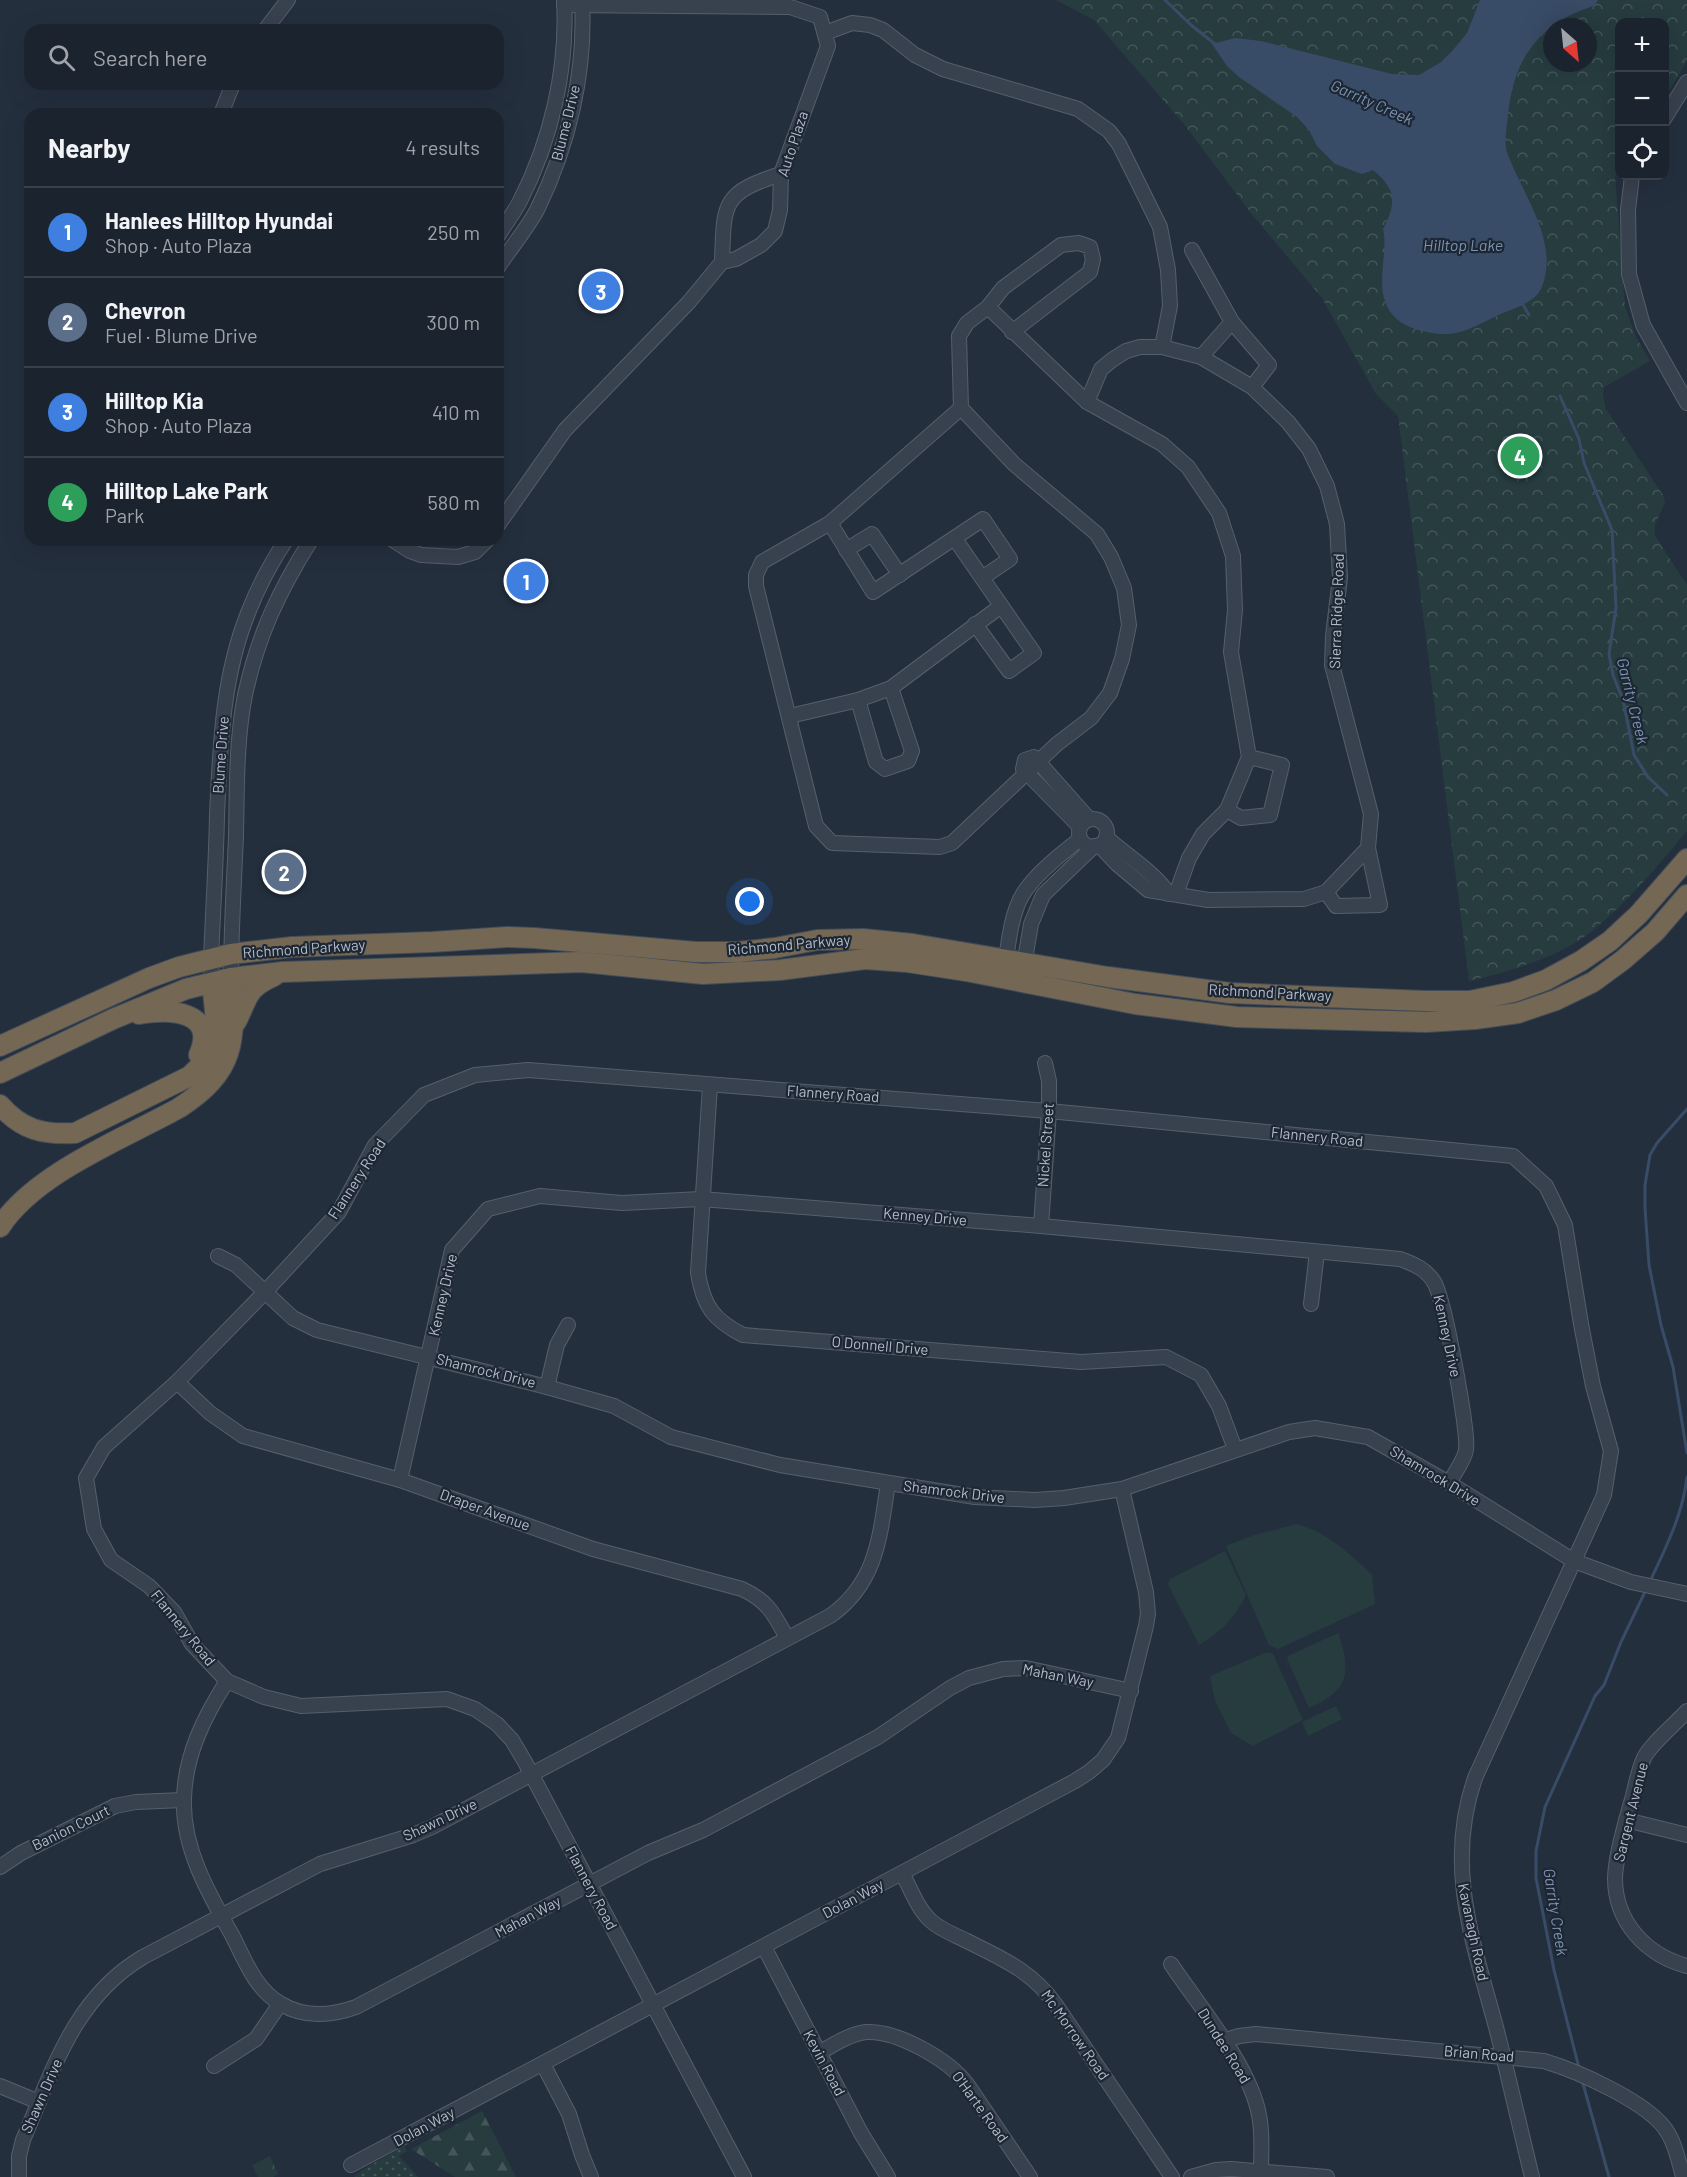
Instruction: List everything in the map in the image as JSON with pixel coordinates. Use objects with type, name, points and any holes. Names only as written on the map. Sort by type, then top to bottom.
[{"type":"highway","name":"Richmond Parkway","points":[[0,1073],[113,1019],[186,988],[283,972],[582,963],[703,974],[780,970],[865,959],[1108,977],[1230,993],[1425,1001],[1470,1000],[1513,992],[1546,980],[1581,961],[1610,941],[1632,921],[1687,859]]},
{"type":"highway","name":"Richmond Parkway","points":[[6,1043],[149,978],[231,954],[292,947],[507,937],[696,952],[738,952],[817,940],[862,939],[913,944],[1135,1005],[1237,1017],[1426,1022],[1475,1019],[1518,1013],[1556,1000],[1593,982],[1655,932],[1687,895]]},
{"type":"highway","points":[[234,1025],[255,985],[283,972]]},
{"type":"highway","points":[[0,1227],[15,1208],[54,1175],[160,1118],[198,1095],[210,1084],[226,1061],[234,1036],[234,1025],[222,981]]},
{"type":"highway","points":[[0,1105],[20,1124],[28,1127],[57,1134],[75,1133],[190,1076],[204,1063],[212,1049],[222,981]]},
{"type":"highway","points":[[113,1019],[159,1011],[182,1013],[195,1019],[202,1030],[203,1046],[197,1058],[177,1081]]},
{"type":"street","points":[[270,24],[288,0]]},
{"type":"street","points":[[564,3],[790,7],[820,17],[825,33],[852,23],[870,25],[883,30],[915,55],[943,69],[1078,109],[1109,131],[1119,144],[1160,227],[1168,270],[1170,306],[1162,347]]},
{"type":"street","name":"Blume Drive","points":[[504,227],[519,203],[546,139],[557,94],[563,46],[564,3]]},
{"type":"street","name":"Blume Drive","points":[[504,258],[536,212],[564,143],[576,94],[582,48],[582,3]]},
{"type":"street","name":"Auto Plaza","points":[[504,516],[565,430],[689,302],[722,262],[736,259],[760,245],[775,231],[780,210],[781,174],[828,46],[825,33]]},
{"type":"street","points":[[1669,112],[1687,82]]},
{"type":"street","points":[[223,108],[231,90]]},
{"type":"street","points":[[722,262],[723,216],[727,205],[740,192],[757,182],[781,174]]},
{"type":"street","points":[[1632,180],[1628,210],[1629,274],[1643,325],[1687,403]]},
{"type":"street","points":[[961,408],[830,523],[762,562],[756,575],[756,586],[816,826],[832,843],[940,847],[952,843],[1028,774],[1057,744],[1091,718],[1110,693],[1122,659],[1129,626],[1124,588],[1111,557],[1097,534],[1014,464],[961,408],[959,336],[967,323],[988,307],[1003,288],[1061,245],[1079,243],[1090,247],[1094,259],[1090,272],[1012,332]]},
{"type":"street","points":[[1192,250],[1232,322],[1269,365],[1252,387]]},
{"type":"street","points":[[988,307],[1087,402],[1162,444],[1188,467],[1219,513],[1233,556],[1235,610],[1231,651],[1249,757],[1227,810],[1203,834],[1172,894]]},
{"type":"street","points":[[1201,357],[1232,322]]},
{"type":"street","name":"Sierra Ridge Road","points":[[1087,402],[1101,369],[1112,360],[1126,351],[1140,347],[1162,347],[1201,357],[1252,387],[1288,422],[1309,449],[1327,486],[1337,524],[1340,578],[1332,665],[1371,814],[1368,848],[1380,905],[1336,906],[1326,892]]},
{"type":"street","points":[[830,523],[873,592],[983,519],[1010,559],[982,578]]},
{"type":"street","points":[[846,550],[872,534],[900,574]]},
{"type":"street","points":[[955,539],[1034,653],[1009,671],[975,624]]},
{"type":"street","name":"Blume Drive","points":[[222,981],[211,959],[219,765],[226,695],[235,652],[248,613],[267,571],[282,546]]},
{"type":"street","name":"Blume Drive","points":[[222,981],[231,954],[239,758],[245,697],[254,658],[266,622],[285,580],[307,546]]},
{"type":"street","points":[[402,546],[421,555],[458,557],[475,552],[481,546]]},
{"type":"street","points":[[790,716],[858,700],[891,688],[1001,606]]},
{"type":"street","points":[[858,700],[876,762],[885,770],[908,761],[912,751],[891,688]]},
{"type":"street","points":[[1227,810],[1241,818],[1270,815],[1282,765],[1249,757]]},
{"type":"street","points":[[1040,762],[1061,798],[1083,828],[1086,845],[1100,843]]},
{"type":"street","points":[[1028,774],[1061,798]]},
{"type":"street","points":[[1096,819],[1104,824],[1107,832],[1100,843],[1043,895],[1014,970],[1014,914],[1023,894],[1083,828],[1096,819]]},
{"type":"street","points":[[1100,843],[1117,864],[1148,890],[1208,900],[1304,899],[1326,892],[1368,848]]},
{"type":"street","name":"Nickel Street","points":[[1041,1227],[1049,1111],[1049,1082],[1045,1064]]},
{"type":"street","name":"Flannery Road","points":[[744,2177],[531,1774],[512,1740],[497,1724],[475,1709],[447,1699],[300,1706],[264,1697],[227,1681],[192,1644],[174,1612],[155,1592],[111,1560],[94,1529],[86,1478],[104,1447],[177,1382],[266,1292],[339,1212],[375,1145],[424,1095],[475,1075],[528,1070],[1049,1111],[1513,1156],[1546,1186],[1565,1225],[1593,1386],[1611,1451],[1604,1495],[1574,1561]]},
{"type":"street","name":"O Donnell Drive","points":[[710,1085],[698,1273],[701,1292],[710,1310],[726,1327],[743,1335],[1081,1362],[1166,1357],[1201,1375],[1219,1406],[1235,1449]]},
{"type":"street","name":"Kenney Drive","points":[[400,1480],[452,1250],[488,1209],[540,1196],[622,1203],[701,1199],[1401,1259],[1421,1267],[1435,1282],[1442,1303],[1467,1429],[1466,1452],[1449,1484]]},
{"type":"street","points":[[1311,1304],[1317,1252]]},
{"type":"street","name":"Shamrock Drive","points":[[218,1256],[236,1265],[292,1318],[317,1330],[429,1356],[614,1406],[671,1437],[780,1465],[975,1497],[1064,1498],[1122,1489],[1235,1449],[1289,1432],[1315,1428],[1368,1437],[1574,1561],[1631,1582],[1687,1594]]},
{"type":"street","points":[[547,1387],[557,1345],[568,1325]]},
{"type":"street","name":"Draper Avenue","points":[[177,1382],[210,1413],[243,1436],[400,1480],[592,1549],[742,1589],[768,1605],[787,1638]]},
{"type":"street","name":"Shawn Drive","points":[[19,2177],[19,2156],[23,2140],[75,2025],[102,1988],[129,1965],[320,1864],[413,1835],[830,1616],[848,1601],[869,1570],[878,1546],[888,1483]]},
{"type":"street","name":"Dolan Way","points":[[351,2165],[1076,1781],[1097,1767],[1118,1738],[1146,1626],[1147,1603],[1122,1489]]},
{"type":"street","name":"Kavanagh Road","points":[[1532,2177],[1465,1906],[1461,1878],[1461,1837],[1475,1778],[1574,1561]]},
{"type":"street","name":"Mahan Way","points":[[227,1681],[209,1709],[198,1734],[188,1767],[183,1800],[188,1837],[196,1863],[253,1976],[280,2004],[316,2015],[337,2013],[356,2007],[648,1853],[703,1830],[878,1737],[969,1677],[1003,1669],[1026,1668],[1131,1691]]},
{"type":"street","name":"Sargent Avenue","points":[[1687,1711],[1644,1756],[1626,1820],[1616,1872],[1620,1909],[1633,1932],[1646,1946],[1662,1957],[1687,1966]]},
{"type":"street","name":"Banion Court","points":[[0,1867],[21,1853],[116,1806],[136,1802],[183,1800]]},
{"type":"street","points":[[1626,1820],[1687,1835]]},
{"type":"street","name":"Mc Morrow Road","points":[[902,1873],[919,1905],[931,1921],[1008,1962],[1041,1985],[1172,2177]]},
{"type":"street","name":"Kevin Road","points":[[764,1947],[861,2133],[888,2177]]},
{"type":"street","name":"Dundee Road","points":[[1170,1964],[1245,2074],[1254,2094],[1261,2130],[1261,2171]]},
{"type":"street","points":[[214,2066],[256,2039],[266,2028],[280,2004]]},
{"type":"street","name":"O'Harte Road","points":[[819,2053],[855,2035],[871,2032],[916,2046],[944,2062],[956,2070],[967,2084],[1030,2177]]},
{"type":"street","name":"Brian Road","points":[[1223,2041],[1256,2034],[1544,2061],[1635,2102],[1654,2115],[1668,2132],[1684,2174]]},
{"type":"street","points":[[543,2064],[569,2114],[591,2177]]},
{"type":"street","points":[[0,2086],[39,2102]]},
{"type":"street","points":[[1191,2177],[1216,2170],[1261,2171],[1327,2177]]},
{"type":"green space","points":[[1056,0],[1687,0],[1687,61],[1669,90],[1669,18],[1615,18],[1615,180],[1625,307],[1636,337],[1650,361],[1604,387],[1603,395],[1606,409],[1663,495],[1665,502],[1655,525],[1655,536],[1687,585],[1687,831],[1640,885],[1602,923],[1575,943],[1546,957],[1469,981],[1398,416],[1376,394],[1322,298],[1250,212],[1183,123],[1094,20]]},
{"type":"green space","points":[[1297,1524],[1328,1538],[1372,1575],[1375,1604],[1278,1649],[1269,1645],[1226,1546],[1254,1535]]},
{"type":"green space","points":[[1225,1551],[1246,1595],[1227,1624],[1199,1645],[1168,1584],[1170,1579]]},
{"type":"green space","points":[[1338,1633],[1345,1659],[1344,1679],[1332,1695],[1309,1708],[1287,1659],[1288,1656]]},
{"type":"green space","points":[[1267,1652],[1273,1654],[1303,1720],[1253,1746],[1231,1733],[1215,1701],[1210,1676]]},
{"type":"green space","points":[[1336,1706],[1342,1719],[1308,1736],[1302,1722]]},
{"type":"green space","points":[[482,2111],[516,2177],[455,2177],[411,2149]]},
{"type":"green space","points":[[404,2146],[407,2151],[399,2156],[418,2177],[354,2177],[362,2170]]},
{"type":"green space","points":[[270,2156],[278,2174],[273,2177],[258,2177],[252,2165]]},
{"type":"water","name":"Hilltop Lake","points":[[1480,0],[1598,0],[1595,5],[1565,18],[1543,18],[1543,35],[1523,60],[1510,100],[1506,146],[1543,237],[1546,272],[1541,289],[1527,303],[1469,329],[1450,334],[1439,334],[1405,325],[1392,315],[1385,301],[1382,280],[1383,229],[1392,203],[1392,196],[1386,183],[1373,170],[1362,174],[1335,164],[1317,146],[1309,130],[1297,117],[1239,77],[1227,66],[1212,44],[1235,38],[1261,41],[1392,74],[1419,75],[1441,62],[1467,33]]},
{"type":"waterway","name":"Garrity Creek","points":[[1165,0],[1215,44]]},
{"type":"waterway","name":"Garrity Creek","points":[[1522,303],[1529,315]]},
{"type":"waterway","name":"Garrity Creek","points":[[1560,396],[1579,439],[1584,463],[1612,530],[1616,608],[1609,654],[1613,675],[1623,700],[1634,755],[1648,777],[1667,795]]},
{"type":"waterway","name":"Garrity Creek","points":[[1687,1109],[1657,1143],[1650,1155],[1645,1185],[1649,1265],[1661,1325],[1673,1367],[1687,1453]]},
{"type":"waterway","name":"Garrity Creek","points":[[1652,1577],[1678,1516],[1687,1477]]},
{"type":"waterway","name":"Garrity Creek","points":[[1579,2068],[1554,1970],[1536,1878],[1536,1851],[1545,1807],[1595,1696],[1604,1685],[1644,1594]]},
{"type":"waterway","name":"Garrity Creek","points":[[1582,2080],[1609,2177]]},
{"type":"place","name":"Hilltop Kia","points":[[601,291]]},
{"type":"place","name":"Hilltop Lake Park","points":[[1520,456]]},
{"type":"place","name":"Hanlees Hilltop Hyundai","points":[[526,581]]},
{"type":"place","name":"Chevron","points":[[284,872]]}]
